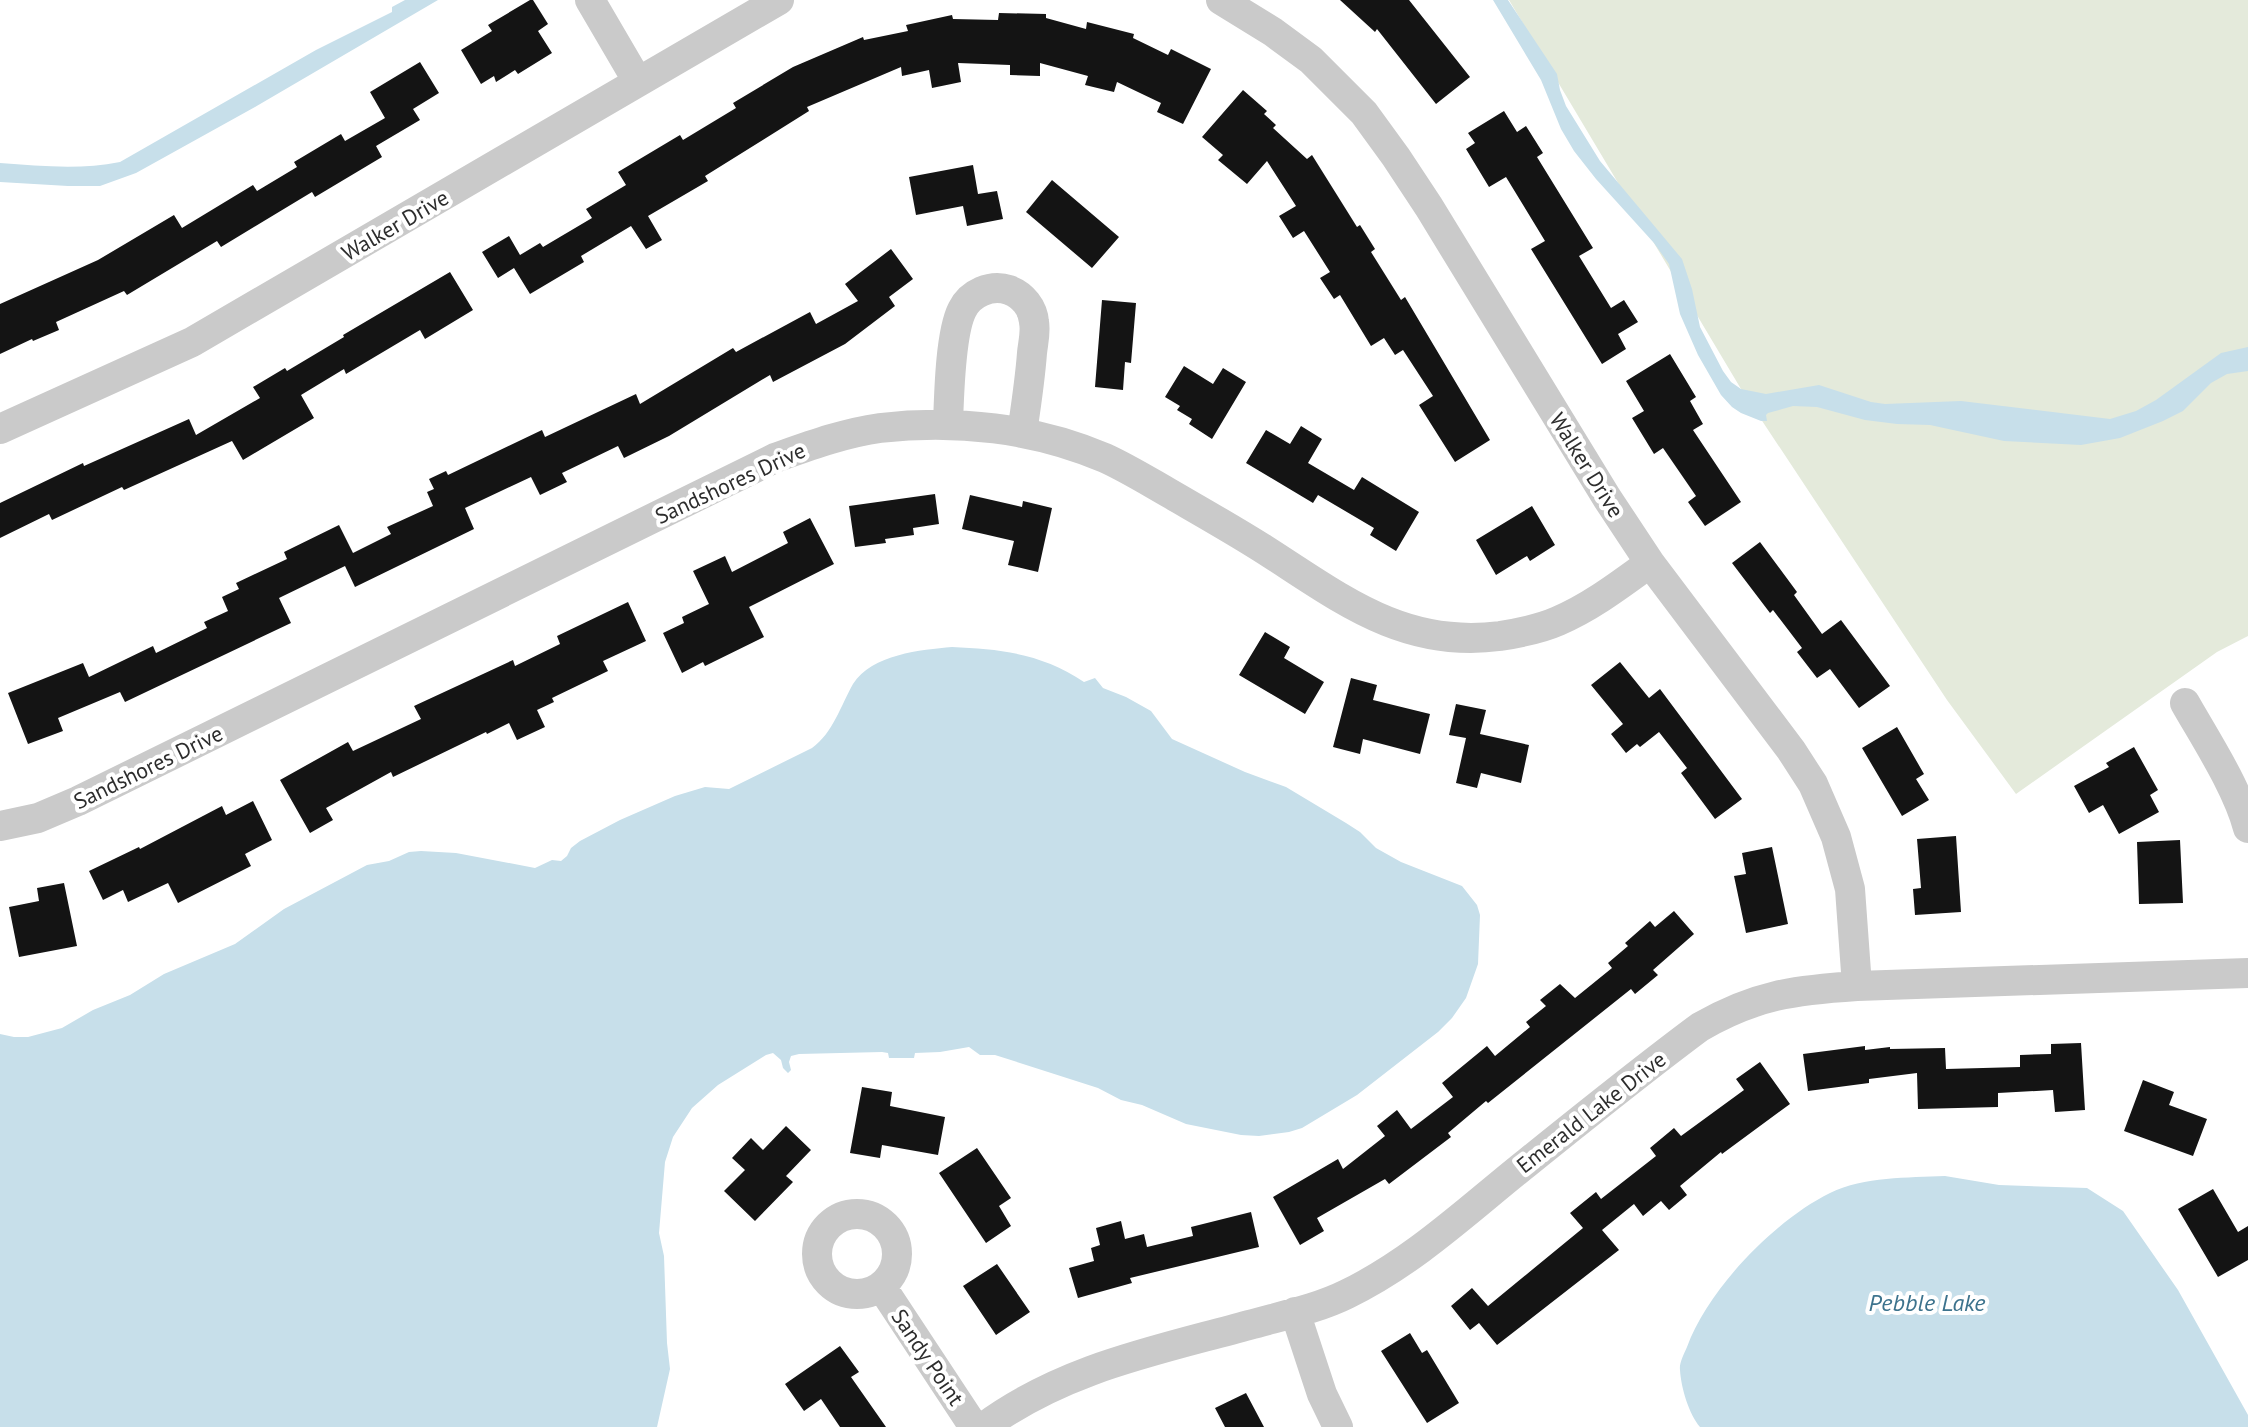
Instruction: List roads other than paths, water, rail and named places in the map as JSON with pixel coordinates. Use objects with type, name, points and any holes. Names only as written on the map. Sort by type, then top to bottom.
[{"type":"street","points":[[590,0],[638,82]]},
{"type":"street","name":"Walker Drive","points":[[0,429],[192,342],[779,0]]},
{"type":"street","name":"Walker Drive","points":[[1221,0],[1311,60],[1364,113],[1429,207],[1598,485],[1650,563],[1791,750],[1813,784],[1826,810],[1850,889],[1857,986]]},
{"type":"street","points":[[948,425],[957,323],[963,306],[972,297],[995,288],[1021,297],[1030,307],[1035,323],[1022,433]]},
{"type":"street","name":"Sandshores Drive","points":[[0,826],[38,818],[78,801],[775,458],[825,440],[877,429],[948,425],[1022,433],[1104,458],[1192,506],[1360,610],[1400,627],[1431,635],[1483,638],[1518,634],[1556,622],[1581,610],[1650,563]]},
{"type":"street","points":[[2185,703],[2217,758],[2248,828]]},
{"type":"street","name":"Emerald Lake Drive","points":[[984,1427],[1041,1391],[1110,1362],[1295,1312],[1354,1291],[1422,1248],[1700,1027],[1725,1012],[1772,995],[1805,989],[1857,986],[2248,973]]},
{"type":"street","name":"Sandy Point","points":[[881,1286],[974,1427]]},
{"type":"street","points":[[1295,1312],[1322,1394],[1338,1427]]},
{"type":"water","points":[[405,0],[438,0],[136,173],[100,186],[0,182],[0,163],[75,167],[120,162],[316,50],[392,12],[392,7]]},
{"type":"water","points":[[1493,0],[1508,0],[1557,74],[1566,106],[1600,161],[1682,259],[1700,327],[1723,371],[1741,389],[1766,394],[1819,385],[1885,404],[1961,401],[2110,419],[2136,411],[2156,400],[2221,353],[2248,347],[2248,371],[2227,374],[2211,383],[2183,411],[2163,421],[2120,438],[2081,445],[2004,441],[1930,425],[1865,420],[1817,407],[1793,406],[1768,413],[1767,421],[1741,413],[1721,395],[1698,355],[1680,314],[1669,264],[1574,151],[1561,129],[1541,80]]},
{"type":"water","points":[[952,647],[1021,655],[1053,665],[1084,682],[1095,678],[1103,688],[1151,711],[1172,739],[1286,787],[1360,832],[1376,848],[1401,862],[1462,886],[1477,905],[1480,915],[1478,964],[1466,998],[1452,1018],[1357,1095],[1302,1128],[1259,1136],[1186,1124],[1098,1088],[995,1055],[980,1055],[969,1047],[915,1053],[914,1058],[889,1058],[888,1053],[882,1052],[799,1054],[791,1056],[791,1070],[788,1073],[773,1053],[766,1055],[718,1085],[692,1108],[673,1137],[665,1162],[659,1233],[664,1256],[670,1369],[657,1427],[0,1427],[0,1034],[28,1037],[62,1028],[93,1010],[130,995],[164,974],[235,944],[284,909],[367,865],[389,861],[409,852],[456,853],[535,868],[552,860],[561,861],[580,841],[620,820],[675,796],[705,787],[729,789],[812,748],[831,727],[853,684],[872,666],[898,655]]},
{"type":"water","name":"Pebble Lake","points":[[1945,1176],[1999,1185],[2087,1188],[2123,1211],[2178,1290],[2248,1415],[2248,1427],[1700,1427],[1684,1393],[1681,1361],[1710,1302],[1746,1258],[1787,1220],[1843,1187],[1872,1181]]}]
